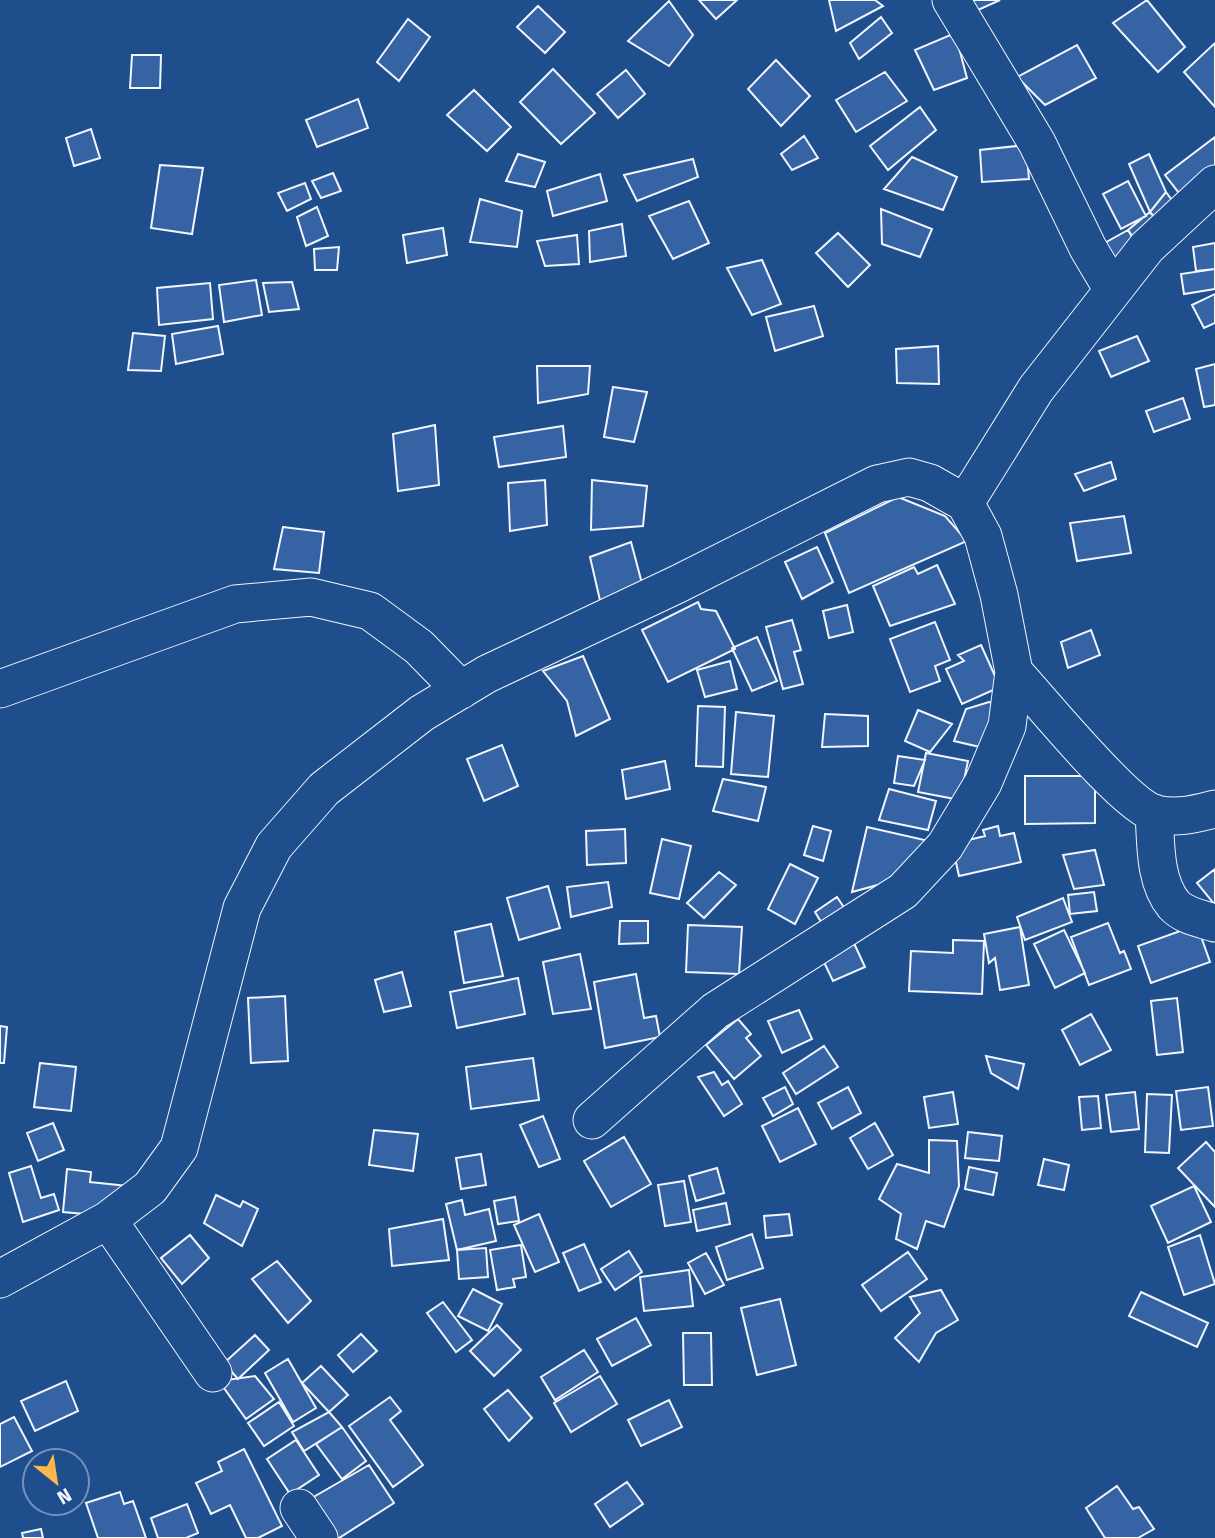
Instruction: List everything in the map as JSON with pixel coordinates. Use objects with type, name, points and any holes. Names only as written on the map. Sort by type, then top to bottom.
[{"type":"street","points":[[951,0],[1037,144],[1088,248],[1113,290]]},
{"type":"street","points":[[965,503],[1037,389],[1113,290],[1147,247],[1215,184]]},
{"type":"street","points":[[0,1279],[108,1220],[150,1188],[179,1148],[242,908],[274,846],[324,789],[422,713],[487,674],[678,584],[877,484],[909,477],[930,483],[965,503],[983,536],[999,596],[1014,672],[1007,726],[983,783],[945,846],[903,891],[715,1011],[592,1120]]},
{"type":"street","points":[[0,689],[234,604],[311,597],[370,611],[419,647],[461,690]]},
{"type":"street","points":[[1014,672],[1126,795],[1154,813],[1182,818],[1215,809]]},
{"type":"street","points":[[1154,813],[1159,874],[1175,905],[1191,916],[1215,923]]},
{"type":"street","points":[[108,1220],[213,1373]]},
{"type":"street","points":[[299,1508],[319,1538]]},
{"type":"building","points":[[699,0],[737,0],[716,19]]},
{"type":"building","points":[[829,0],[875,0],[883,6],[836,31]]},
{"type":"building","points":[[958,0],[1000,0],[967,15]]},
{"type":"building","points":[[1147,0],[1185,47],[1158,72],[1113,23]]},
{"type":"building","points":[[669,1],[693,35],[669,66],[628,41]]},
{"type":"building","points":[[538,6],[565,32],[545,53],[517,27]]},
{"type":"building","points":[[881,17],[892,33],[859,59],[850,43]]},
{"type":"building","points":[[408,19],[430,37],[399,81],[377,62]]},
{"type":"building","points":[[955,33],[967,78],[934,90],[915,50]]},
{"type":"building","points":[[1215,43],[1215,107],[1184,72]]},
{"type":"building","points":[[1077,45],[1096,78],[1045,105],[1017,77]]},
{"type":"building","points":[[132,55],[161,55],[160,88],[130,88]]},
{"type":"building","points":[[776,60],[810,96],[781,126],[748,89]]},
{"type":"building","points":[[553,69],[595,113],[561,144],[520,102]]},
{"type":"building","points":[[626,70],[645,94],[618,118],[597,94]]},
{"type":"building","points":[[885,72],[907,101],[856,132],[836,100]]},
{"type":"building","points":[[474,90],[511,127],[487,151],[447,115]]},
{"type":"building","points":[[358,99],[368,128],[317,147],[306,120]]},
{"type":"building","points":[[920,107],[936,130],[888,170],[870,146]]},
{"type":"building","points":[[91,129],[100,158],[74,166],[66,138]]},
{"type":"building","points":[[804,136],[818,158],[792,170],[781,154]]},
{"type":"building","points":[[1215,137],[1215,166],[1179,193],[1165,175]]},
{"type":"building","points":[[1026,145],[1029,179],[982,182],[980,150]]},
{"type":"building","points":[[518,154],[545,162],[535,187],[506,181]]},
{"type":"building","points":[[1149,154],[1166,192],[1150,212],[1129,164]]},
{"type":"building","points":[[912,157],[957,177],[943,210],[884,189]]},
{"type":"building","points":[[693,159],[698,177],[637,201],[624,175]]},
{"type":"building","points":[[160,165],[203,168],[192,234],[151,228]]},
{"type":"building","points":[[333,173],[341,191],[321,198],[312,181]]},
{"type":"building","points":[[600,174],[607,201],[553,216],[547,191]]},
{"type":"building","points":[[1128,181],[1146,216],[1121,229],[1103,194]]},
{"type":"building","points":[[305,183],[311,199],[287,211],[278,193]]},
{"type":"building","points":[[1166,192],[1174,203],[1159,223],[1150,212]]},
{"type":"building","points":[[480,199],[522,211],[517,247],[470,242]]},
{"type":"building","points":[[689,201],[709,243],[673,259],[649,216]]},
{"type":"building","points":[[317,207],[328,236],[306,246],[297,217]]},
{"type":"building","points":[[881,209],[932,229],[920,257],[882,244]]},
{"type":"building","points":[[1150,212],[1159,223],[1136,241],[1128,230]]},
{"type":"building","points":[[622,224],[626,256],[590,262],[589,231]]},
{"type":"building","points":[[443,228],[447,255],[407,263],[403,235]]},
{"type":"building","points":[[1128,230],[1140,251],[1118,264],[1101,245]]},
{"type":"building","points":[[838,233],[870,265],[848,287],[816,253]]},
{"type":"building","points":[[577,235],[579,264],[545,266],[537,241]]},
{"type":"building","points":[[1215,243],[1215,269],[1196,271],[1193,247]]},
{"type":"building","points":[[339,247],[337,270],[315,270],[314,249]]},
{"type":"building","points":[[762,260],[781,304],[752,315],[727,268]]},
{"type":"building","points":[[1215,269],[1215,289],[1184,294],[1181,274]]},
{"type":"building","points":[[256,280],[262,315],[224,322],[219,285]]},
{"type":"building","points":[[292,282],[299,309],[269,312],[263,283]]},
{"type":"building","points":[[210,283],[213,319],[159,325],[157,288]]},
{"type":"building","points":[[1215,294],[1215,323],[1204,328],[1192,305]]},
{"type":"building","points":[[814,306],[823,336],[775,351],[766,317]]},
{"type":"building","points":[[218,326],[223,354],[176,364],[172,334]]},
{"type":"building","points":[[133,333],[165,336],[161,371],[128,370]]},
{"type":"building","points":[[1137,336],[1149,361],[1111,377],[1099,351]]},
{"type":"building","points":[[938,346],[939,384],[897,383],[896,349]]},
{"type":"building","points":[[1215,364],[1215,405],[1204,407],[1196,369]]},
{"type":"building","points":[[537,366],[590,366],[588,394],[538,403]]},
{"type":"building","points":[[613,387],[647,392],[634,442],[604,437]]},
{"type":"building","points":[[1183,398],[1190,419],[1154,432],[1146,411]]},
{"type":"building","points":[[435,425],[439,485],[398,491],[393,434]]},
{"type":"building","points":[[563,426],[566,457],[499,467],[494,437]]},
{"type":"building","points":[[1111,462],[1116,479],[1084,491],[1075,474]]},
{"type":"building","points":[[545,480],[547,525],[510,531],[508,483]]},
{"type":"building","points":[[592,480],[647,486],[643,526],[591,530]]},
{"type":"building","points":[[898,497],[945,516],[967,541],[849,593],[825,533]]},
{"type":"building","points":[[1124,516],[1131,553],[1077,561],[1070,523]]},
{"type":"building","points":[[283,527],[324,532],[319,573],[274,569]]},
{"type":"building","points":[[631,542],[644,591],[602,609],[590,557]]},
{"type":"building","points":[[817,547],[833,582],[802,599],[785,562]]},
{"type":"building","points":[[937,565],[955,604],[890,626],[873,586],[914,567],[918,574]]},
{"type":"building","points":[[698,602],[701,609],[716,611],[735,649],[668,682],[642,630]]},
{"type":"building","points":[[847,605],[853,632],[829,638],[823,611]]},
{"type":"building","points":[[792,620],[801,650],[794,652],[803,684],[783,689],[766,627]]},
{"type":"building","points":[[935,622],[950,660],[935,666],[940,681],[910,692],[890,639]]},
{"type":"building","points":[[1091,630],[1100,655],[1068,668],[1061,642]]},
{"type":"building","points":[[757,637],[777,681],[752,691],[732,648]]},
{"type":"building","points":[[981,645],[1000,687],[962,704],[946,669],[964,661],[958,655]]},
{"type":"building","points":[[583,656],[610,719],[576,736],[567,701],[543,671]]},
{"type":"building","points":[[730,661],[737,689],[705,697],[697,670]]},
{"type":"building","points":[[989,702],[1000,705],[980,747],[954,741],[966,709]]},
{"type":"building","points":[[698,706],[725,707],[723,767],[696,766]]},
{"type":"building","points":[[918,710],[952,724],[930,752],[905,741]]},
{"type":"building","points":[[736,712],[774,716],[768,777],[731,774]]},
{"type":"building","points":[[825,714],[868,716],[868,746],[822,747]]},
{"type":"building","points":[[502,745],[518,786],[484,801],[467,759]]},
{"type":"building","points":[[926,753],[968,761],[960,800],[918,792]]},
{"type":"building","points":[[898,756],[925,760],[914,786],[894,783]]},
{"type":"building","points":[[665,761],[670,789],[626,799],[622,770]]},
{"type":"building","points":[[1025,776],[1095,776],[1095,823],[1025,824]]},
{"type":"building","points":[[723,779],[766,787],[758,821],[713,811]]},
{"type":"building","points":[[889,789],[936,801],[928,830],[879,820]]},
{"type":"building","points":[[813,826],[831,831],[823,861],[804,855]]},
{"type":"building","points":[[998,826],[1000,836],[1014,833],[1021,862],[959,876],[952,844],[985,836],[983,830]]},
{"type":"building","points":[[867,827],[929,841],[892,881],[852,892]]},
{"type":"building","points":[[625,829],[626,863],[587,865],[586,831]]},
{"type":"building","points":[[662,839],[691,846],[679,899],[650,893]]},
{"type":"building","points":[[1095,850],[1104,885],[1074,889],[1063,855]]},
{"type":"building","points":[[790,864],[818,878],[795,924],[768,909]]},
{"type":"building","points":[[1215,869],[1215,905],[1197,883]]},
{"type":"building","points":[[719,872],[736,885],[704,918],[687,903]]},
{"type":"building","points":[[608,882],[612,907],[571,917],[567,887]]},
{"type":"building","points":[[548,886],[560,928],[519,940],[507,898]]},
{"type":"building","points":[[1094,892],[1097,911],[1070,914],[1068,895]]},
{"type":"building","points":[[837,897],[849,915],[826,930],[815,912]]},
{"type":"building","points":[[1063,898],[1072,922],[1025,940],[1017,917]]},
{"type":"building","points":[[620,921],[648,921],[648,943],[619,944]]},
{"type":"building","points":[[1108,923],[1120,953],[1124,951],[1131,969],[1089,985],[1071,937]]},
{"type":"building","points":[[491,924],[503,976],[464,983],[455,932]]},
{"type":"building","points":[[688,925],[742,927],[739,974],[686,972]]},
{"type":"building","points":[[1197,925],[1210,962],[1151,983],[1138,946]]},
{"type":"building","points":[[1020,927],[1029,985],[1000,990],[995,958],[989,963],[984,934]]},
{"type":"building","points":[[1064,930],[1085,973],[1055,988],[1034,944]]},
{"type":"building","points":[[953,940],[984,941],[982,994],[909,991],[911,951],[953,953]]},
{"type":"building","points":[[853,941],[865,967],[833,981],[821,956]]},
{"type":"building","points":[[580,954],[591,1009],[553,1014],[543,962]]},
{"type":"building","points":[[402,972],[411,1006],[384,1012],[375,980]]},
{"type":"building","points":[[636,974],[644,1018],[656,1016],[660,1037],[605,1048],[594,982]]},
{"type":"building","points":[[518,978],[525,1014],[457,1028],[450,992]]},
{"type":"building","points":[[285,996],[288,1061],[251,1063],[248,998]]},
{"type":"building","points":[[1177,998],[1183,1052],[1157,1055],[1151,1001]]},
{"type":"building","points":[[799,1010],[812,1039],[782,1053],[768,1021]]},
{"type":"building","points":[[1091,1014],[1111,1050],[1080,1065],[1062,1030]]},
{"type":"building","points":[[738,1019],[751,1034],[746,1038],[761,1056],[734,1079],[706,1045]]},
{"type":"building","points":[[0,1026],[7,1027],[4,1063],[0,1063]]},
{"type":"building","points":[[824,1046],[838,1067],[796,1094],[783,1073]]},
{"type":"building","points":[[986,1056],[1024,1064],[1018,1089],[991,1073]]},
{"type":"building","points":[[533,1058],[539,1100],[471,1109],[466,1067]]},
{"type":"building","points":[[40,1063],[76,1067],[71,1111],[34,1107]]},
{"type":"building","points":[[714,1072],[722,1085],[728,1081],[742,1104],[724,1116],[698,1077]]},
{"type":"building","points":[[785,1087],[793,1104],[773,1116],[763,1098]]},
{"type":"building","points":[[848,1087],[861,1113],[832,1129],[818,1103]]},
{"type":"building","points":[[1208,1087],[1213,1126],[1181,1130],[1176,1091]]},
{"type":"building","points":[[953,1092],[958,1124],[929,1128],[924,1097]]},
{"type":"building","points":[[1135,1092],[1139,1129],[1111,1132],[1106,1095]]},
{"type":"building","points":[[1147,1094],[1172,1095],[1169,1153],[1145,1152]]},
{"type":"building","points":[[1098,1096],[1101,1128],[1082,1130],[1079,1097]]},
{"type":"building","points":[[798,1108],[816,1144],[780,1162],[762,1126]]},
{"type":"building","points":[[543,1116],[560,1159],[539,1167],[520,1125]]},
{"type":"building","points":[[53,1123],[64,1150],[38,1161],[27,1133]]},
{"type":"building","points":[[875,1123],[893,1155],[868,1169],[850,1138]]},
{"type":"building","points":[[374,1130],[418,1134],[413,1171],[369,1165]]},
{"type":"building","points":[[968,1132],[1002,1136],[999,1161],[965,1158]]},
{"type":"building","points":[[624,1137],[651,1184],[611,1207],[584,1161]]},
{"type":"building","points":[[929,1140],[957,1141],[959,1186],[944,1227],[926,1221],[917,1249],[896,1239],[901,1214],[879,1199],[897,1164],[929,1173]]},
{"type":"building","points":[[1206,1142],[1215,1152],[1215,1207],[1178,1168]]},
{"type":"building","points":[[481,1154],[486,1185],[461,1189],[456,1158]]},
{"type":"building","points":[[1044,1159],[1069,1165],[1064,1190],[1038,1185]]},
{"type":"building","points":[[31,1166],[41,1198],[54,1194],[59,1210],[23,1222],[9,1173]]},
{"type":"building","points":[[969,1167],[997,1173],[993,1195],[965,1189]]},
{"type":"building","points":[[717,1168],[724,1193],[696,1201],[689,1176]]},
{"type":"building","points":[[67,1169],[91,1172],[90,1182],[128,1186],[96,1215],[63,1212]]},
{"type":"building","points":[[684,1181],[691,1222],[665,1226],[658,1185]]},
{"type":"building","points":[[1194,1186],[1211,1222],[1168,1243],[1151,1206]]},
{"type":"building","points":[[216,1195],[240,1207],[243,1201],[258,1209],[242,1246],[204,1223]]},
{"type":"building","points":[[515,1197],[519,1221],[498,1224],[494,1201]]},
{"type":"building","points":[[462,1200],[465,1215],[489,1209],[496,1241],[457,1250],[446,1204]]},
{"type":"building","points":[[726,1203],[730,1224],[697,1231],[693,1210]]},
{"type":"building","points":[[539,1214],[559,1262],[535,1272],[514,1225]]},
{"type":"building","points":[[789,1214],[792,1235],[766,1238],[764,1216]]},
{"type":"building","points":[[443,1219],[449,1260],[392,1266],[389,1229]]},
{"type":"building","points":[[752,1234],[763,1268],[727,1280],[716,1247]]},
{"type":"building","points":[[190,1235],[209,1258],[182,1284],[161,1258]]},
{"type":"building","points":[[1200,1235],[1215,1284],[1184,1295],[1168,1247]]},
{"type":"building","points":[[584,1244],[601,1282],[579,1291],[563,1253]]},
{"type":"building","points":[[521,1245],[526,1277],[513,1279],[515,1287],[497,1290],[490,1250]]},
{"type":"building","points":[[486,1248],[488,1277],[459,1279],[457,1250]]},
{"type":"building","points":[[629,1251],[642,1272],[615,1290],[601,1269]]},
{"type":"building","points":[[908,1252],[927,1279],[881,1311],[862,1285]]},
{"type":"building","points":[[706,1253],[724,1285],[705,1294],[688,1263]]},
{"type":"building","points":[[277,1261],[311,1301],[288,1323],[252,1279]]},
{"type":"building","points":[[689,1270],[693,1306],[644,1311],[640,1277]]},
{"type":"building","points":[[473,1289],[502,1304],[488,1331],[458,1316]]},
{"type":"building","points":[[941,1290],[958,1320],[936,1333],[919,1362],[895,1338],[920,1313],[910,1297]]},
{"type":"building","points":[[1141,1292],[1208,1323],[1197,1347],[1129,1316]]},
{"type":"building","points":[[780,1299],[796,1365],[757,1375],[741,1308]]},
{"type":"building","points":[[443,1302],[472,1340],[456,1352],[427,1313]]},
{"type":"building","points":[[636,1318],[651,1345],[612,1366],[597,1339]]},
{"type":"building","points":[[497,1325],[521,1350],[494,1376],[470,1351]]},
{"type":"building","points":[[683,1333],[711,1333],[712,1385],[684,1385]]},
{"type":"building","points":[[361,1334],[377,1351],[353,1372],[338,1355]]},
{"type":"building","points":[[255,1335],[269,1350],[238,1379],[224,1363]]},
{"type":"building","points":[[584,1350],[598,1372],[555,1400],[541,1377]]},
{"type":"building","points":[[288,1359],[316,1408],[293,1422],[265,1373]]},
{"type":"building","points":[[321,1366],[348,1395],[329,1412],[302,1383]]},
{"type":"building","points":[[255,1376],[274,1399],[246,1419],[219,1381]]},
{"type":"building","points":[[600,1376],[617,1404],[571,1432],[554,1403]]},
{"type":"building","points":[[66,1381],[78,1411],[35,1431],[21,1401]]},
{"type":"building","points":[[508,1390],[532,1418],[509,1441],[484,1409]]},
{"type":"building","points":[[390,1397],[401,1411],[390,1420],[423,1465],[393,1487],[349,1426]]},
{"type":"building","points":[[669,1400],[682,1427],[641,1446],[628,1420]]},
{"type":"building","points":[[279,1402],[294,1426],[264,1446],[248,1423]]},
{"type":"building","points":[[329,1412],[342,1427],[304,1451],[292,1432]]},
{"type":"building","points":[[14,1417],[30,1447],[21,1447],[21,1456],[0,1467],[0,1424]]},
{"type":"building","points":[[342,1427],[366,1461],[342,1479],[316,1444]]},
{"type":"building","points":[[296,1440],[319,1475],[290,1494],[267,1459]]},
{"type":"building","points":[[244,1449],[282,1526],[258,1538],[246,1538],[230,1505],[211,1514],[196,1483],[222,1471],[218,1462]]},
{"type":"building","points":[[369,1465],[394,1503],[339,1538],[333,1538],[310,1499]]},
{"type":"building","points":[[627,1482],[643,1504],[610,1527],[595,1504]]},
{"type":"building","points":[[1117,1486],[1133,1509],[1139,1507],[1154,1529],[1138,1538],[1105,1538],[1086,1508]]},
{"type":"building","points":[[120,1492],[124,1504],[133,1501],[146,1538],[98,1538],[91,1517],[91,1501]]},
{"type":"building","points":[[187,1504],[198,1533],[186,1538],[158,1538],[151,1518]]},
{"type":"building","points":[[41,1529],[43,1538],[23,1538],[22,1533]]}]
